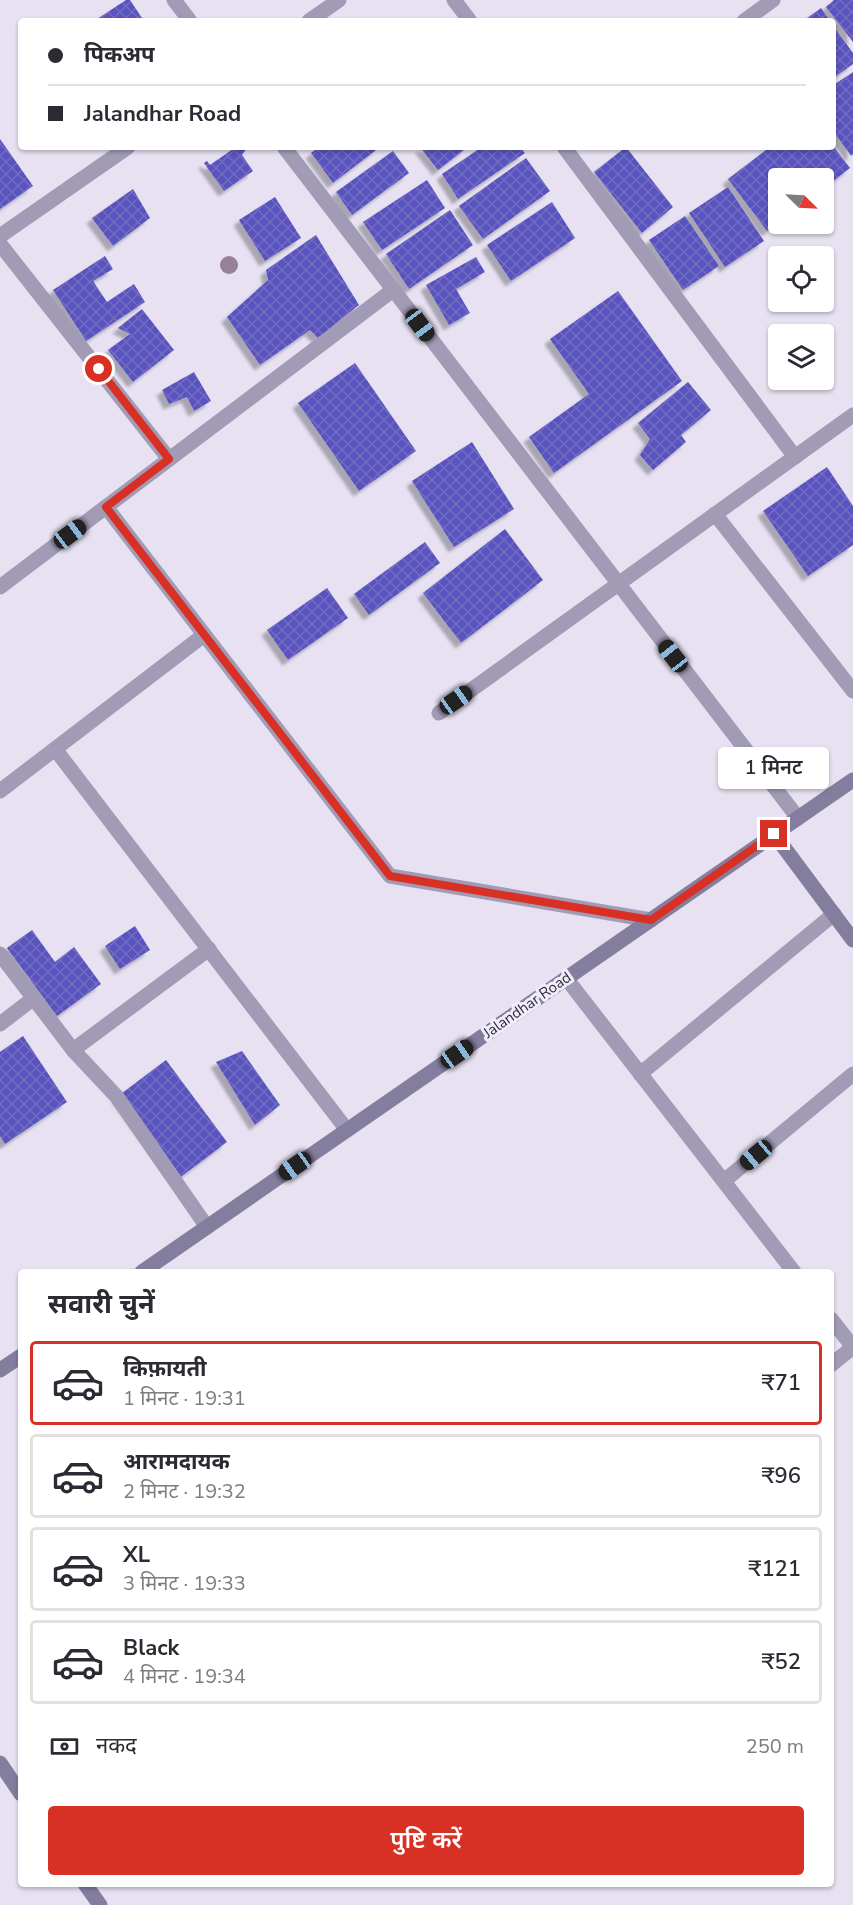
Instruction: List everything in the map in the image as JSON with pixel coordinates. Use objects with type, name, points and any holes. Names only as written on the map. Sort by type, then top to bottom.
[{"type":"main road","name":"Jalandhar Road","points":[[146,1269],[853,780]]},
{"type":"main road","points":[[774,834],[853,940]]},
{"type":"main road","points":[[0,1370],[18,1358]]},
{"type":"main road","points":[[0,1763],[18,1790]]},
{"type":"main road","points":[[87,1887],[100,1905]]},
{"type":"street","points":[[174,0],[188,18]]},
{"type":"street","points":[[313,18],[339,0]]},
{"type":"street","points":[[454,0],[468,18]]},
{"type":"street","points":[[747,18],[763,3]]},
{"type":"street","points":[[0,236],[124,150]]},
{"type":"street","points":[[286,150],[798,818]]},
{"type":"street","points":[[567,150],[795,457]]},
{"type":"street","points":[[0,244],[169,459]]},
{"type":"street","points":[[0,587],[393,290]]},
{"type":"street","points":[[439,712],[853,415]]},
{"type":"street","points":[[106,507],[390,876],[651,920]]},
{"type":"street","points":[[715,514],[853,691]]},
{"type":"street","points":[[0,791],[204,635]]},
{"type":"street","points":[[56,749],[347,1130]]},
{"type":"street","points":[[640,1074],[834,914]]},
{"type":"street","points":[[73,1050],[209,950]]},
{"type":"street","points":[[0,954],[73,1050],[117,1097],[207,1227]]},
{"type":"street","points":[[566,978],[793,1269]]},
{"type":"street","points":[[0,1024],[34,998]]},
{"type":"street","points":[[724,1181],[853,1074]]},
{"type":"street","points":[[834,1323],[853,1347],[834,1363]]},
{"type":"building","points":[[126,0],[130,0],[142,18],[99,18]]},
{"type":"building","points":[[834,0],[853,0],[853,42],[836,18],[826,7]]},
{"type":"building","points":[[821,8],[828,18],[807,18]]},
{"type":"building","points":[[836,30],[853,53],[853,64],[836,76]]},
{"type":"building","points":[[853,72],[853,154],[851,156],[836,135],[836,83]]},
{"type":"building","points":[[0,139],[33,186],[0,209]]},
{"type":"building","points":[[232,150],[246,150],[242,155],[253,171],[224,191],[204,163],[207,161],[210,165]]},
{"type":"building","points":[[315,150],[376,150],[333,183],[311,153]]},
{"type":"building","points":[[422,150],[464,150],[438,170]]},
{"type":"building","points":[[478,150],[522,150],[525,153],[458,199],[442,174]]},
{"type":"building","points":[[622,150],[628,150],[673,207],[642,233],[594,172]]},
{"type":"building","points":[[766,150],[836,150],[850,168],[834,180],[834,168],[768,168],[767,231],[728,179]]},
{"type":"building","points":[[393,151],[409,173],[352,215],[336,192]]},
{"type":"building","points":[[526,158],[550,191],[483,239],[459,206]]},
{"type":"building","points":[[427,180],[445,208],[382,250],[363,222]]},
{"type":"building","points":[[728,187],[764,241],[725,267],[689,213]]},
{"type":"building","points":[[133,189],[150,218],[113,246],[92,218]]},
{"type":"building","points":[[275,197],[301,238],[265,261],[239,220]]},
{"type":"building","points":[[552,202],[575,238],[511,281],[487,245]]},
{"type":"building","points":[[450,210],[473,245],[409,289],[386,254]]},
{"type":"building","points":[[685,216],[719,266],[683,290],[649,240]]},
{"type":"building","points":[[316,235],[359,305],[318,338],[310,330],[260,365],[227,317],[268,280],[266,270]]},
{"type":"building","points":[[105,256],[113,269],[93,281],[107,302],[134,284],[145,302],[86,341],[53,290]]},
{"type":"building","points":[[476,257],[485,272],[456,289],[470,313],[449,325],[426,285]]},
{"type":"building","points":[[618,291],[682,381],[554,473],[529,437],[589,394],[550,339]]},
{"type":"building","points":[[142,309],[174,350],[133,382],[108,350],[130,334],[118,328]]},
{"type":"building","points":[[355,363],[416,451],[359,491],[298,403]]},
{"type":"building","points":[[194,372],[211,401],[194,411],[187,397],[169,404],[162,390]]},
{"type":"building","points":[[688,382],[711,410],[681,435],[686,442],[653,470],[640,455],[650,439],[638,423]]},
{"type":"building","points":[[472,442],[514,509],[454,547],[412,481]]},
{"type":"building","points":[[827,467],[853,506],[853,545],[808,576],[763,511]]},
{"type":"building","points":[[505,529],[543,580],[461,643],[423,593]]},
{"type":"building","points":[[425,542],[440,563],[369,615],[354,594]]},
{"type":"building","points":[[327,588],[348,618],[288,660],[267,630]]},
{"type":"building","points":[[135,926],[150,950],[120,969],[105,946]]},
{"type":"building","points":[[32,930],[55,962],[74,947],[101,984],[57,1016],[7,948]]},
{"type":"building","points":[[23,1036],[67,1102],[5,1144],[0,1136],[0,1052]]},
{"type":"building","points":[[242,1051],[280,1105],[255,1125],[216,1062]]},
{"type":"building","points":[[166,1060],[227,1142],[178,1179],[117,1097]]},
{"type":"route","points":[[99,369],[169,459],[106,507],[390,876],[651,920],[774,834]]}]
